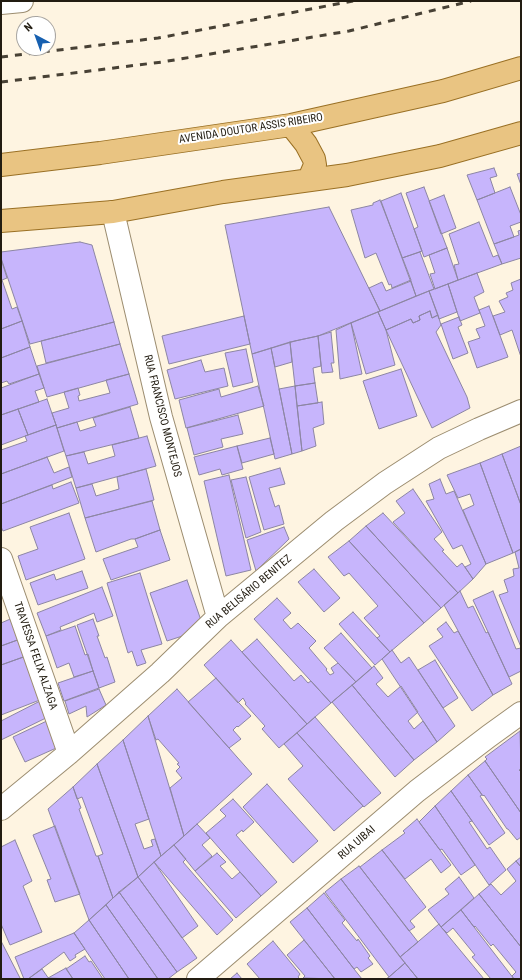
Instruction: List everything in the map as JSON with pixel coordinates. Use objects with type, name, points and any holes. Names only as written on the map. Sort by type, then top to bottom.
[{"type":"main road","name":"AVENIDA DOUTOR ASSIS RIBEIRO","points":[[1,165],[100,153],[291,125],[443,91],[521,68]]},
{"type":"main road","points":[[291,125],[306,144],[314,159],[315,165],[309,179]]},
{"type":"main road","points":[[1,221],[113,212],[309,179],[347,175],[440,156],[521,133]]},
{"type":"street","points":[[1,4],[22,1]]},
{"type":"street","name":"RUA FRANCISCO MONTEJOS","points":[[113,212],[161,417],[218,617]]},
{"type":"street","name":"RUA BELISÁRIO BENITEZ","points":[[1,809],[69,753],[160,673],[218,617],[334,521],[385,483],[439,448],[521,411]]},
{"type":"street","name":"TRAVESSA FELIX ALZAGA","points":[[1,559],[69,753]]},
{"type":"street","name":"RUA UIBAI","points":[[198,979],[417,791],[521,713]]},
{"type":"building","points":[[494,168],[497,176],[490,178],[495,193],[477,200],[467,175]]},
{"type":"building","points":[[521,173],[521,185],[517,174]]},
{"type":"building","points":[[424,187],[447,248],[424,257],[414,229],[418,227],[406,193]]},
{"type":"building","points":[[510,187],[521,215],[521,222],[510,226],[514,237],[494,244],[477,200]]},
{"type":"building","points":[[401,193],[422,251],[402,258],[381,201]]},
{"type":"building","points":[[444,195],[456,228],[441,234],[429,201]]},
{"type":"building","points":[[380,200],[411,280],[392,288],[391,284],[389,285],[376,253],[365,258],[351,210],[373,205],[373,203]]},
{"type":"building","points":[[329,207],[380,311],[318,336],[295,341],[252,354],[225,225]]},
{"type":"building","points":[[479,222],[493,257],[498,255],[502,264],[458,280],[454,265],[459,264],[449,234]]},
{"type":"building","points":[[521,230],[521,258],[502,264],[494,244],[519,235],[518,231]]},
{"type":"building","points":[[80,242],[92,245],[114,322],[30,344],[1,258],[1,252]]},
{"type":"building","points":[[447,248],[458,280],[435,289],[430,274],[435,273],[429,255]]},
{"type":"building","points":[[420,252],[434,289],[416,296],[402,258]]},
{"type":"building","points":[[1,259],[7,278],[2,280],[12,309],[17,307],[22,321],[1,329]]},
{"type":"building","points":[[477,273],[484,292],[474,297],[480,313],[460,321],[448,284]]},
{"type":"building","points":[[521,279],[521,357],[512,330],[500,335],[493,316],[505,312],[499,301],[508,297],[506,293],[513,290],[511,283]]},
{"type":"building","points":[[411,281],[416,296],[380,311],[369,288],[382,282],[386,291]]},
{"type":"building","points":[[448,284],[457,312],[439,319],[429,291]]},
{"type":"building","points":[[429,291],[438,315],[432,318],[430,311],[419,316],[420,320],[413,323],[411,319],[386,330],[378,312]]},
{"type":"building","points":[[489,306],[508,357],[477,368],[468,342],[480,338],[476,329],[485,326],[479,310]]},
{"type":"building","points":[[430,311],[432,318],[438,315],[441,325],[436,332],[467,397],[470,408],[432,428],[386,330],[411,319],[413,323],[420,320],[419,316]]},
{"type":"building","points":[[378,312],[386,330],[395,365],[366,374],[351,323]]},
{"type":"building","points":[[244,316],[250,344],[169,364],[162,336]]},
{"type":"building","points":[[459,317],[462,325],[458,327],[468,353],[453,359],[441,324]]},
{"type":"building","points":[[22,321],[30,347],[1,358],[1,329]]},
{"type":"building","points":[[114,322],[120,344],[46,363],[41,341]]},
{"type":"building","points":[[351,323],[362,374],[340,379],[336,330]]},
{"type":"building","points":[[331,332],[334,363],[331,363],[333,372],[322,373],[318,336]]},
{"type":"building","points":[[318,336],[321,366],[313,368],[315,383],[295,386],[290,342]]},
{"type":"building","points":[[290,342],[292,362],[275,367],[271,348]]},
{"type":"building","points":[[120,344],[129,374],[47,397],[37,366]]},
{"type":"building","points":[[30,347],[39,374],[9,384],[7,381],[1,383],[1,358]]},
{"type":"building","points":[[271,348],[292,454],[275,459],[252,354]]},
{"type":"building","points":[[246,349],[253,382],[233,387],[225,353]]},
{"type":"building","points":[[201,360],[205,372],[224,368],[228,386],[175,399],[167,370]]},
{"type":"building","points":[[401,369],[417,416],[379,429],[363,381]]},
{"type":"building","points":[[39,374],[44,388],[35,391],[39,402],[1,415],[1,388]]},
{"type":"building","points":[[129,374],[138,404],[57,428],[52,413],[69,408],[64,392],[78,388],[80,395],[78,396],[79,401],[110,393],[106,380]]},
{"type":"building","points":[[315,383],[318,403],[297,406],[295,386]]},
{"type":"building","points":[[258,386],[264,406],[186,428],[179,400],[219,389],[221,397]]},
{"type":"building","points":[[295,386],[302,451],[292,454],[279,389]]},
{"type":"building","points":[[47,399],[56,425],[28,435],[18,409]]},
{"type":"building","points":[[322,402],[324,424],[313,428],[316,446],[302,451],[297,406]]},
{"type":"building","points":[[130,407],[139,438],[66,456],[57,428],[77,422],[80,431],[96,426],[93,418]]},
{"type":"building","points":[[18,409],[28,435],[1,445],[1,415]]},
{"type":"building","points":[[238,415],[243,434],[221,439],[223,447],[194,455],[187,428]]},
{"type":"building","points":[[56,425],[64,451],[1,474],[1,450],[27,441],[25,436]]},
{"type":"building","points":[[147,436],[156,466],[76,488],[66,456],[84,452],[88,464],[115,456],[112,445]]},
{"type":"building","points":[[270,438],[274,454],[242,463],[237,446]]},
{"type":"building","points":[[237,446],[243,469],[222,475],[220,469],[199,475],[194,457]]},
{"type":"building","points":[[521,446],[521,505],[502,454]]},
{"type":"building","points":[[502,454],[521,505],[521,549],[513,553],[480,463]]},
{"type":"building","points":[[47,457],[54,473],[69,467],[72,477],[1,504],[1,474]]},
{"type":"building","points":[[480,463],[513,553],[486,564],[463,510],[474,505],[470,494],[458,498],[447,475]]},
{"type":"building","points":[[280,468],[285,484],[269,488],[275,507],[279,505],[284,524],[264,530],[249,477]]},
{"type":"building","points":[[146,469],[154,500],[85,518],[76,488],[92,484],[96,496],[119,489],[117,477]]},
{"type":"building","points":[[229,475],[251,570],[226,576],[204,481]]},
{"type":"building","points":[[246,477],[261,532],[246,538],[231,480]]},
{"type":"building","points":[[440,479],[446,494],[454,491],[486,564],[473,579],[465,567],[471,564],[462,545],[453,549],[426,501],[434,499],[429,484]]},
{"type":"building","points":[[71,482],[79,503],[3,531],[1,527],[1,504],[52,485],[53,489]]},
{"type":"building","points":[[413,489],[442,532],[434,539],[444,550],[442,551],[457,567],[462,563],[473,579],[458,593],[393,522],[405,513],[396,501]]},
{"type":"building","points":[[152,501],[160,530],[96,552],[85,518]]},
{"type":"building","points":[[69,513],[85,559],[26,580],[18,556],[38,549],[30,527]]},
{"type":"building","points":[[383,513],[458,593],[441,608],[366,526]]},
{"type":"building","points":[[366,526],[441,608],[424,623],[349,541]]},
{"type":"building","points":[[284,527],[289,539],[256,571],[247,540]]},
{"type":"building","points":[[160,530],[170,560],[111,580],[103,559],[138,547],[135,539]]},
{"type":"building","points":[[349,541],[424,623],[390,652],[377,638],[380,636],[364,618],[378,606],[349,573],[344,576],[328,557]]},
{"type":"building","points":[[521,549],[521,647],[499,595],[508,592],[504,580],[514,576],[513,569],[519,568],[515,552]]},
{"type":"building","points":[[314,569],[340,598],[324,612],[298,582]]},
{"type":"building","points":[[82,571],[88,588],[38,605],[30,583],[54,574],[56,580]]},
{"type":"building","points":[[140,573],[162,644],[141,650],[146,663],[137,666],[132,651],[128,653],[107,583]]},
{"type":"building","points":[[187,580],[204,629],[167,641],[150,593]]},
{"type":"building","points":[[102,587],[113,616],[97,622],[94,613],[60,627],[61,630],[46,636],[37,613]]},
{"type":"building","points":[[460,591],[468,608],[473,606],[486,633],[488,632],[512,684],[493,695],[444,605]]},
{"type":"building","points":[[493,591],[516,649],[521,648],[521,671],[509,677],[473,600]]},
{"type":"building","points":[[277,598],[291,613],[283,620],[291,629],[298,623],[316,641],[309,648],[327,669],[326,670],[330,675],[334,673],[331,668],[338,663],[356,682],[331,703],[254,619]]},
{"type":"building","points":[[353,612],[390,652],[375,665],[339,624]]},
{"type":"building","points":[[15,617],[23,638],[1,646],[1,623]]},
{"type":"building","points":[[93,619],[99,636],[97,636],[105,658],[107,657],[115,682],[99,688],[77,625]]},
{"type":"building","points":[[446,622],[454,633],[458,631],[493,695],[472,711],[429,646],[443,637],[437,629]]},
{"type":"building","points":[[75,626],[85,655],[88,654],[93,671],[74,677],[69,663],[57,668],[46,636]]},
{"type":"building","points":[[341,633],[372,668],[356,682],[324,648]]},
{"type":"building","points":[[23,638],[29,655],[1,665],[1,646]]},
{"type":"building","points":[[257,639],[294,681],[301,675],[308,683],[311,681],[331,703],[307,724],[242,652]]},
{"type":"building","points":[[231,640],[307,724],[279,748],[262,729],[265,726],[245,704],[246,703],[243,698],[238,703],[204,665]]},
{"type":"building","points":[[392,650],[401,663],[409,657],[455,726],[437,742],[382,659]]},
{"type":"building","points":[[29,655],[45,698],[1,715],[1,665]]},
{"type":"building","points":[[435,660],[458,698],[443,708],[418,670]]},
{"type":"building","points":[[374,666],[383,678],[376,684],[388,697],[401,686],[418,712],[408,721],[414,729],[423,721],[437,742],[414,760],[352,685]]},
{"type":"building","points":[[93,671],[99,688],[64,701],[58,683]]},
{"type":"building","points":[[216,678],[251,716],[233,730],[241,739],[229,748],[188,702]]},
{"type":"building","points":[[352,685],[414,760],[395,777],[332,702]]},
{"type":"building","points":[[99,689],[106,705],[87,717],[86,706],[69,714],[65,701]]},
{"type":"building","points":[[177,689],[252,774],[184,836],[170,788],[182,778],[176,771],[180,767],[177,764],[179,763],[158,739],[156,740],[148,716]]},
{"type":"building","points":[[44,699],[52,715],[1,740],[1,721]]},
{"type":"building","points":[[148,716],[184,836],[161,856],[123,740]]},
{"type":"building","points":[[315,717],[381,793],[364,807],[297,733]]},
{"type":"building","points":[[51,719],[63,745],[25,762],[13,737]]},
{"type":"building","points":[[520,731],[521,769],[519,770],[521,772],[521,813],[485,761],[487,759],[485,757]]},
{"type":"building","points":[[297,733],[363,806],[334,831],[288,779],[303,766],[284,744]]},
{"type":"building","points":[[123,740],[149,819],[135,824],[144,849],[153,846],[151,840],[155,839],[161,856],[138,877],[97,764]]},
{"type":"building","points":[[485,761],[521,813],[521,837],[517,840],[507,829],[484,795],[483,796],[468,775]]},
{"type":"building","points":[[97,764],[138,877],[113,898],[98,856],[103,854],[82,797],[77,799],[73,787]]},
{"type":"building","points":[[468,775],[505,833],[489,845],[451,791]]},
{"type":"building","points":[[267,784],[318,841],[293,863],[243,807]]},
{"type":"building","points":[[73,787],[81,808],[79,809],[113,898],[89,920],[48,809]]},
{"type":"building","points":[[451,791],[472,821],[469,822],[487,849],[490,847],[506,870],[489,885],[435,806]]},
{"type":"building","points":[[233,799],[254,822],[243,832],[242,830],[236,835],[277,882],[261,896],[206,833],[226,816],[220,810]]},
{"type":"building","points":[[435,806],[475,865],[461,875],[442,849],[440,850],[419,822]]},
{"type":"building","points":[[417,819],[451,865],[441,873],[431,859],[405,879],[382,850],[405,833],[403,831]]},
{"type":"building","points":[[197,824],[210,838],[202,845],[212,856],[195,871],[174,845]]},
{"type":"building","points":[[55,826],[80,894],[55,902],[47,880],[51,879],[33,835]]},
{"type":"building","points":[[15,840],[32,881],[23,886],[42,932],[10,945],[1,924],[1,847]]},
{"type":"building","points":[[174,845],[186,859],[183,862],[233,920],[217,935],[154,862]]},
{"type":"building","points":[[382,850],[426,907],[410,921],[415,927],[409,931],[360,867]]},
{"type":"building","points":[[217,853],[226,862],[220,866],[232,879],[240,872],[261,896],[236,918],[195,871]]},
{"type":"building","points":[[521,857],[521,867],[516,861]]},
{"type":"building","points":[[516,861],[521,867],[521,947],[479,894],[491,884],[501,895],[516,881],[507,869]]},
{"type":"building","points":[[154,862],[198,926],[182,938],[138,877]]},
{"type":"building","points":[[359,866],[418,942],[400,957],[341,879]]},
{"type":"building","points":[[138,877],[197,958],[177,972],[119,892]]},
{"type":"building","points":[[459,877],[474,898],[441,927],[428,910],[449,894],[445,889]]},
{"type":"building","points":[[341,879],[405,963],[389,977],[325,892]]},
{"type":"building","points":[[119,892],[177,972],[168,979],[158,979],[106,905]]},
{"type":"building","points":[[324,893],[345,920],[342,923],[357,941],[358,939],[370,956],[368,958],[373,964],[361,972],[357,967],[354,969],[307,908]]},
{"type":"building","points":[[479,894],[521,947],[521,979],[514,979],[512,976],[516,972],[493,944],[491,946],[475,926],[474,927],[461,910]]},
{"type":"building","points":[[106,905],[158,979],[129,979],[89,920]]},
{"type":"building","points":[[307,908],[362,979],[335,979],[290,922]]},
{"type":"building","points":[[461,910],[514,979],[491,979],[472,957],[475,955],[453,928],[447,933],[441,927]]},
{"type":"building","points":[[89,920],[129,979],[105,979],[74,933]]},
{"type":"building","points":[[439,924],[484,979],[418,979],[400,957]]},
{"type":"building","points":[[74,933],[85,949],[75,955],[76,957],[70,961],[64,952],[28,979],[24,979],[15,957]]},
{"type":"building","points":[[304,940],[335,979],[303,978],[305,976],[287,955]]},
{"type":"building","points":[[1,941],[20,978],[19,979],[1,979]]},
{"type":"building","points":[[273,941],[300,974],[298,977],[300,979],[260,979],[247,964]]},
{"type":"building","points":[[85,956],[89,962],[91,961],[103,979],[73,979],[66,969]]},
{"type":"building","points":[[405,963],[418,979],[386,979],[389,977]]},
{"type":"building","points":[[66,968],[73,979],[48,978]]},
{"type":"building","points":[[42,969],[49,979],[28,979]]},
{"type":"building","points":[[237,973],[242,979],[230,979]]},
{"type":"railway","points":[[1,57],[158,38],[353,1]]},
{"type":"railway","points":[[1,82],[162,62],[349,31],[471,1]]}]
